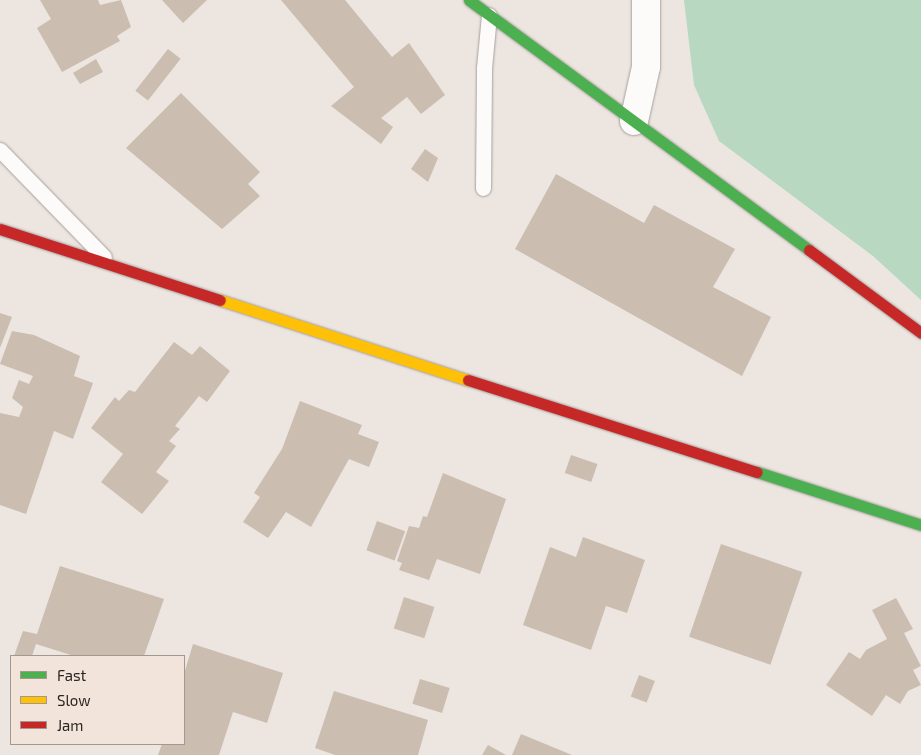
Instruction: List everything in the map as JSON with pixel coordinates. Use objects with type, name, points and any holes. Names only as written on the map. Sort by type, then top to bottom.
[{"type":"main road","points":[[469,0],[921,333]]},
{"type":"main road","points":[[0,229],[921,525]]},
{"type":"street","points":[[634,121],[646,67],[646,0]]},
{"type":"lane","points":[[483,188],[484,68],[490,15]]},
{"type":"lane","points":[[0,150],[112,264]]},
{"type":"green space","points":[[684,0],[921,0],[921,300],[873,256],[719,141],[694,85]]},
{"type":"building","points":[[40,0],[98,0],[100,5],[121,0],[131,27],[117,36],[120,41],[62,72],[37,28],[51,19]]},
{"type":"building","points":[[162,0],[207,0],[183,23]]},
{"type":"building","points":[[281,0],[345,0],[392,57],[409,43],[445,95],[421,114],[407,97],[381,118],[393,127],[381,144],[331,106],[354,87]]},
{"type":"building","points":[[168,49],[181,59],[148,101],[135,91]]},
{"type":"building","points":[[96,59],[103,72],[80,84],[73,73]]},
{"type":"building","points":[[181,93],[260,172],[248,184],[260,196],[222,229],[126,148]]},
{"type":"building","points":[[425,149],[438,158],[428,182],[411,169]]},
{"type":"building","points":[[556,174],[644,223],[654,205],[735,249],[713,287],[771,317],[742,376],[515,249]]},
{"type":"building","points":[[0,313],[12,317],[0,348]]},
{"type":"building","points":[[12,331],[34,335],[80,356],[74,376],[93,383],[73,439],[54,431],[26,514],[0,505],[0,413],[19,417],[23,407],[12,398],[19,380],[29,384],[33,376],[0,364]]},
{"type":"building","points":[[174,342],[192,355],[200,346],[230,371],[207,402],[199,396],[175,426],[180,429],[169,441],[176,446],[156,472],[169,481],[142,514],[101,482],[123,454],[91,428],[115,397],[119,401],[129,390],[135,392]]},
{"type":"building","points":[[300,401],[362,425],[358,434],[379,442],[369,467],[349,459],[311,527],[286,512],[268,538],[243,522],[260,497],[254,493],[282,449]]},
{"type":"building","points":[[571,455],[597,464],[591,482],[565,473]]},
{"type":"building","points":[[443,473],[506,499],[480,574],[437,559],[429,580],[399,570],[402,563],[397,561],[409,526],[419,528],[423,516],[427,517]]},
{"type":"building","points":[[377,521],[405,531],[395,560],[366,550]]},
{"type":"building","points":[[583,537],[645,560],[627,613],[606,606],[591,650],[523,625],[550,547],[576,557]]},
{"type":"building","points":[[721,544],[802,572],[770,665],[689,637]]},
{"type":"building","points":[[60,566],[164,599],[144,655],[71,655],[36,644],[32,655],[14,655],[23,631],[37,634]]},
{"type":"building","points":[[404,597],[434,607],[424,638],[394,628]]},
{"type":"building","points":[[896,598],[913,629],[904,633],[921,666],[913,670],[921,685],[908,691],[900,704],[886,695],[872,716],[826,685],[849,652],[860,659],[866,650],[887,639],[872,610]]},
{"type":"building","points":[[193,644],[283,673],[267,723],[233,712],[219,755],[158,755],[162,745],[185,745],[185,671]]},
{"type":"building","points":[[639,675],[655,681],[647,703],[631,696]]},
{"type":"building","points":[[420,679],[450,688],[442,713],[412,704]]},
{"type":"building","points":[[334,691],[428,720],[418,755],[335,755],[315,748]]},
{"type":"building","points":[[521,734],[572,755],[512,755]]},
{"type":"building","points":[[488,745],[506,755],[482,755]]},
{"type":"traffic: fast","points":[[469,0],[809,250]]},
{"type":"traffic: fast","points":[[757,472],[921,525]]},
{"type":"traffic: slow","points":[[220,300],[468,380]]},
{"type":"traffic: jam","points":[[0,229],[220,300]]},
{"type":"traffic: jam","points":[[809,250],[921,333]]},
{"type":"traffic: jam","points":[[468,380],[757,472]]}]
